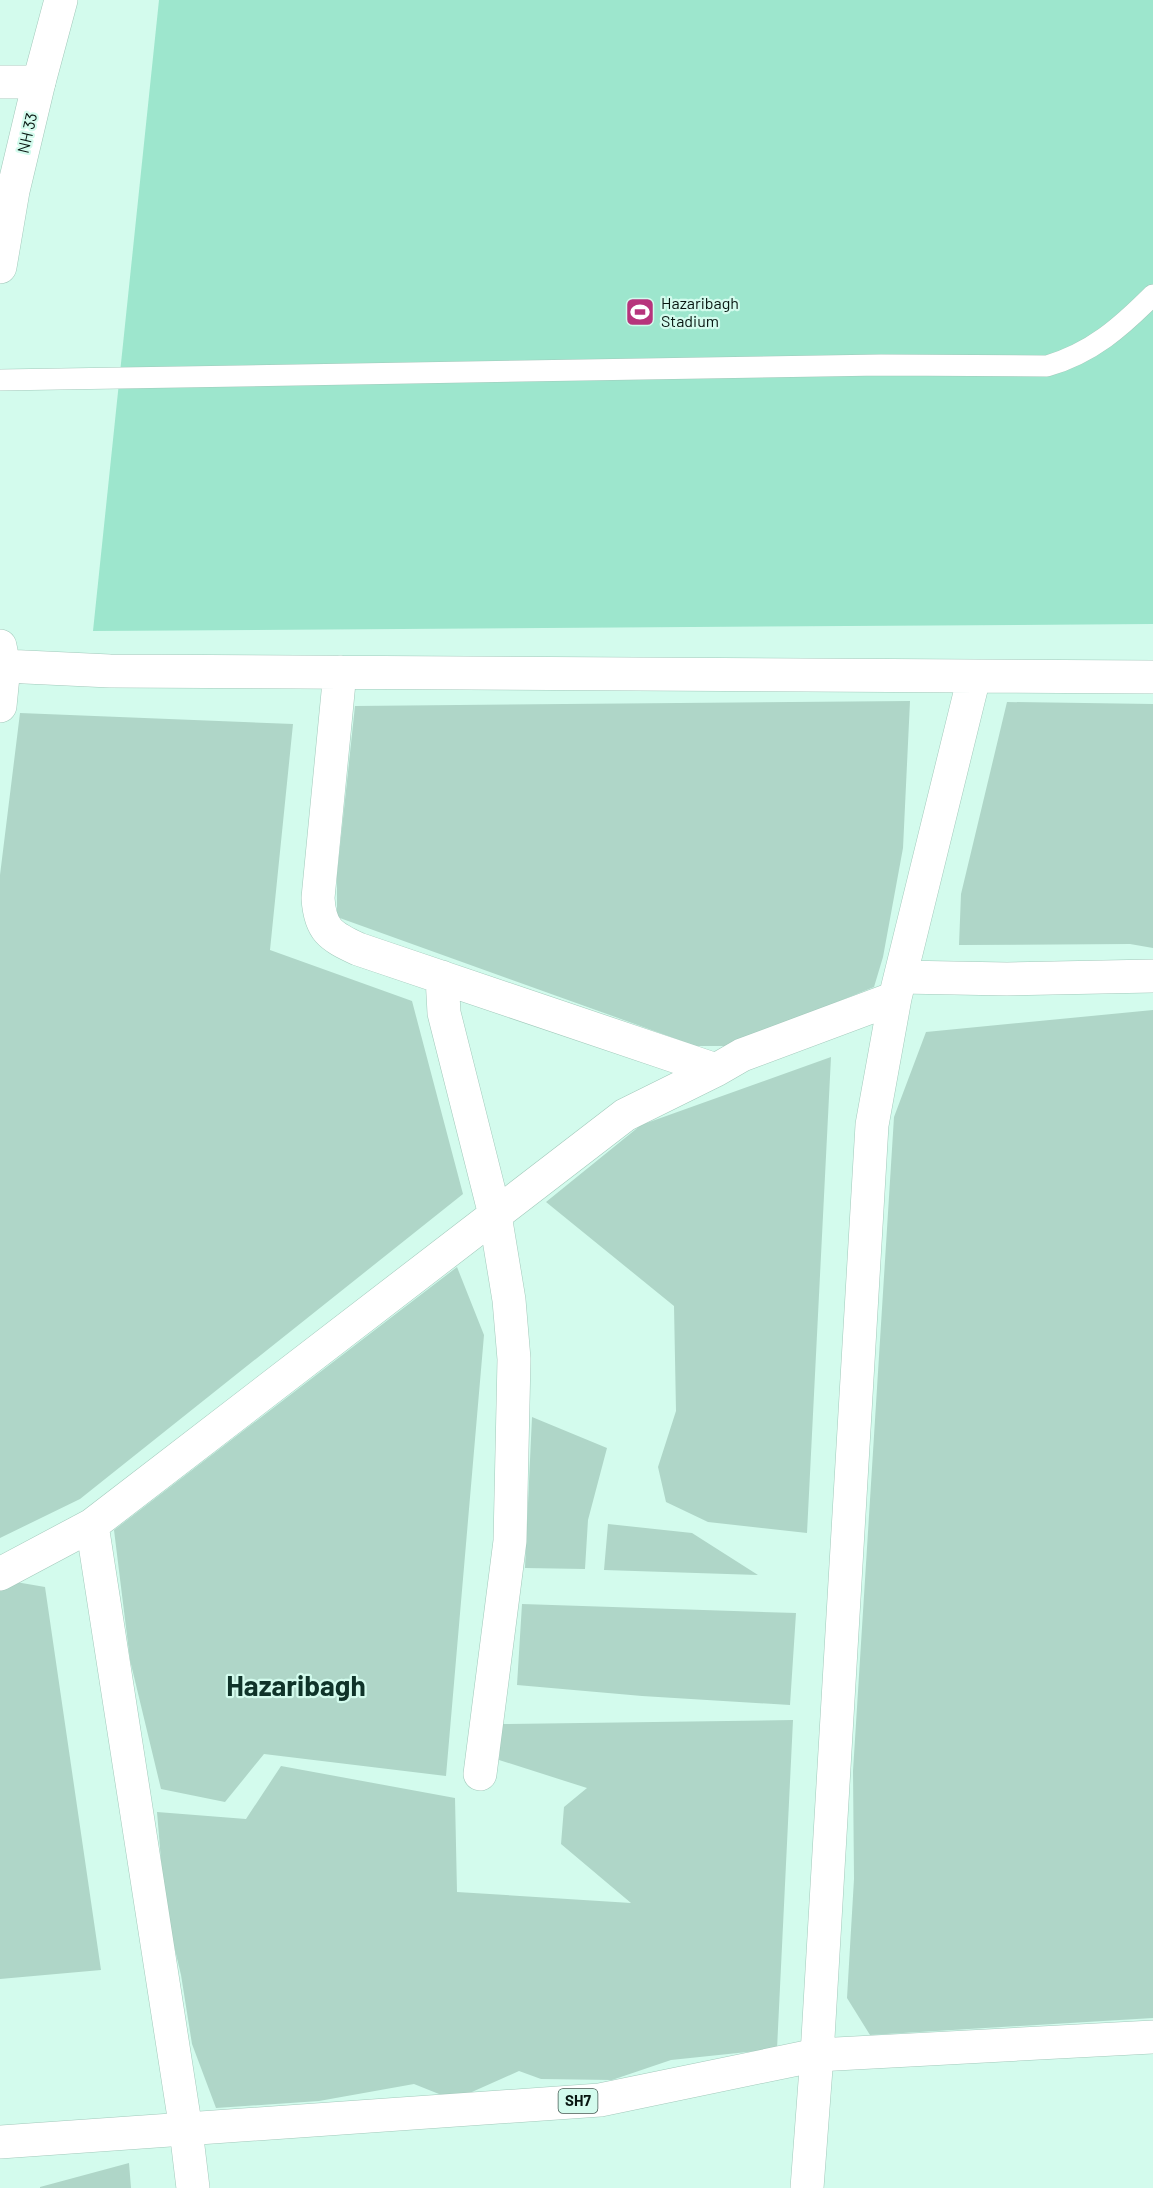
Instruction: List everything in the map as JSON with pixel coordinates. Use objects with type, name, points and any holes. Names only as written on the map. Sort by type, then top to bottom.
[{"type":"street","name":"NH 33","points":[[0,267],[13,191],[61,0]]},
{"type":"street","points":[[0,82],[39,82]]},
{"type":"street","points":[[0,706],[1,659],[110,671],[1153,677]]},
{"type":"street","points":[[340,672],[318,898],[322,923],[329,934],[349,945],[716,1070]]},
{"type":"street","points":[[807,2188],[817,2055],[872,1125],[898,988],[974,677]]},
{"type":"street","points":[[0,1574],[92,1525],[625,1115],[742,1055],[898,988],[1007,979],[1153,976]]},
{"type":"street","points":[[442,977],[444,1013],[495,1215],[510,1312],[514,1359],[510,1541],[480,1774]]},
{"type":"street","points":[[92,1525],[186,2130],[193,2188]]},
{"type":"street","name":"SH7","points":[[0,2142],[600,2100],[817,2055],[1153,2037]]},
{"type":"lane","points":[[0,380],[869,365],[1047,366],[1087,350],[1120,328],[1153,296]]},
{"type":"green space","name":"Hazaribagh Stadium","points":[[159,0],[1153,0],[1153,624],[93,631]]},
{"type":"building","points":[[910,701],[903,848],[883,957],[874,987],[728,1046],[696,1046],[337,917],[337,875],[355,706]]},
{"type":"building","points":[[1007,702],[1153,704],[1153,948],[1130,944],[959,945],[961,894]]},
{"type":"building","points":[[20,713],[293,724],[270,950],[412,1001],[463,1194],[80,1499],[0,1538],[0,875]]},
{"type":"building","points":[[1153,1010],[1153,2018],[870,2035],[847,1998],[854,1879],[853,1771],[894,1117],[926,1032]]},
{"type":"building","points":[[831,1057],[807,1533],[708,1522],[666,1502],[658,1467],[676,1411],[674,1306],[546,1202],[641,1125]]},
{"type":"building","points":[[457,1267],[484,1335],[446,1776],[264,1754],[225,1802],[161,1789],[130,1660],[114,1530]]},
{"type":"building","points":[[532,1417],[607,1448],[588,1520],[585,1569],[525,1568]]},
{"type":"building","points":[[608,1524],[692,1533],[758,1575],[604,1570]]},
{"type":"building","points":[[10,1581],[45,1587],[101,1970],[0,1979],[0,1586]]},
{"type":"building","points":[[522,1604],[796,1613],[790,1705],[642,1696],[517,1685]]},
{"type":"building","points":[[793,1720],[777,2049],[671,2060],[612,2080],[541,2079],[519,2071],[454,2100],[414,2084],[319,2101],[216,2108],[192,2044],[181,1975],[165,1908],[157,1812],[246,1819],[281,1766],[455,1798],[457,1892],[631,1903],[561,1844],[564,1807],[587,1788],[499,1760],[502,1724]]},
{"type":"building","points":[[129,2163],[131,2188],[40,2188],[40,2187]]},
{"type":"place","name":"Hazaribagh Stadium","points":[[640,312]]},
{"type":"district","name":"Hazaribagh","points":[[296,1686]]}]
